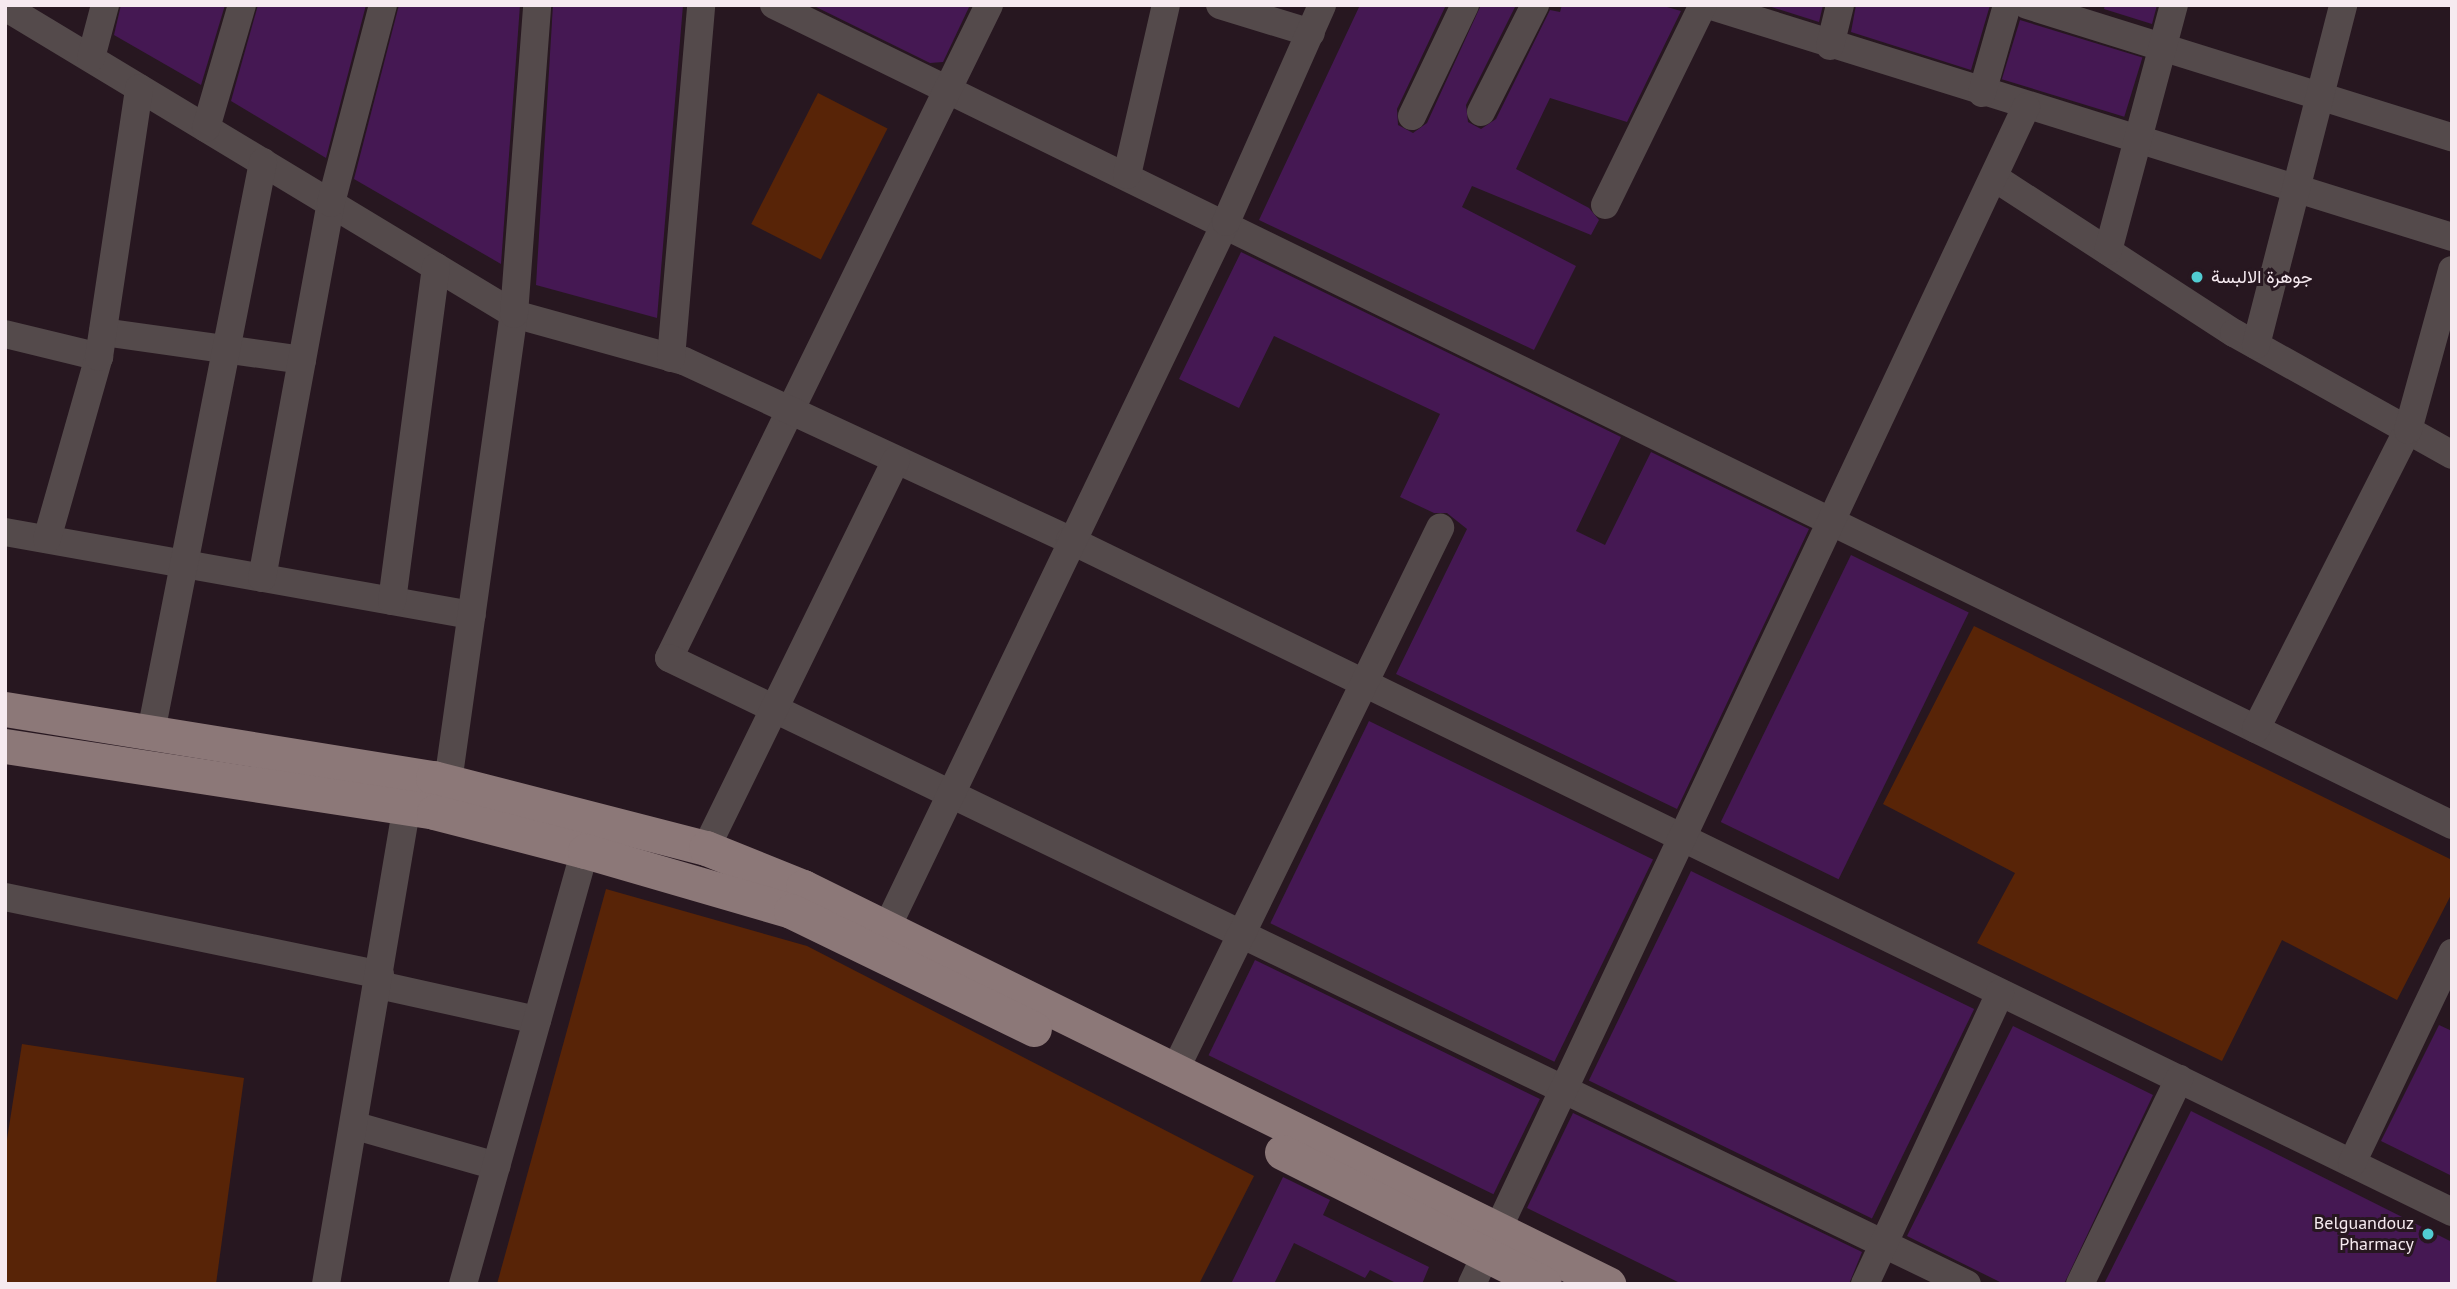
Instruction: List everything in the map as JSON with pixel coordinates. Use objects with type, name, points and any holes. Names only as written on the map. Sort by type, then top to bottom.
[{"type":"main road","points":[[5,709],[151,733],[410,791],[585,850],[881,940],[1174,1072],[1485,1257],[1608,1284]]},
{"type":"main road","points":[[5,746],[410,791],[448,782],[706,848],[803,887],[881,940],[1485,1257],[1544,1284]]},
{"type":"street","points":[[90,58],[105,5]]},
{"type":"street","points":[[206,128],[242,5]]},
{"type":"street","points":[[262,578],[331,203],[383,5]]},
{"type":"street","points":[[448,782],[514,314],[537,5]]},
{"type":"street","points":[[671,358],[701,5]]},
{"type":"street","points":[[774,5],[1226,222],[2452,825]]},
{"type":"street","points":[[989,5],[669,658],[949,796],[1967,1284]]},
{"type":"street","points":[[1127,175],[1166,5]]},
{"type":"street","points":[[1220,5],[1311,33]]},
{"type":"street","points":[[881,940],[1070,540],[1226,222],[1322,5]]},
{"type":"street","points":[[1412,116],[1465,5]]},
{"type":"street","points":[[1481,112],[1535,5]]},
{"type":"street","points":[[1605,205],[1705,5],[2026,107],[2452,237]]},
{"type":"street","points":[[1830,46],[1840,5]]},
{"type":"street","points":[[1982,93],[2007,5]]},
{"type":"street","points":[[2027,5],[2452,137]]},
{"type":"street","points":[[2108,251],[2140,142],[2174,5]]},
{"type":"street","points":[[2256,345],[2343,5]]},
{"type":"street","points":[[5,7],[514,314],[671,358],[1070,540],[2452,1212]]},
{"type":"street","points":[[47,539],[101,344],[139,88]]},
{"type":"street","points":[[1485,1257],[1995,178],[2026,107]]},
{"type":"street","points":[[151,733],[181,564],[263,162]]},
{"type":"street","points":[[1995,178],[2256,345],[2452,455]]},
{"type":"street","points":[[392,601],[436,267]]},
{"type":"street","points":[[2256,729],[2408,430],[2452,270]]},
{"type":"street","points":[[5,334],[101,344],[225,347],[302,360]]},
{"type":"street","points":[[706,848],[896,460]]},
{"type":"street","points":[[1174,1072],[1361,682],[1440,528]]},
{"type":"street","points":[[5,532],[472,615]]},
{"type":"street","points":[[326,1284],[356,1126],[410,791]]},
{"type":"street","points":[[463,1284],[585,850]]},
{"type":"street","points":[[5,897],[380,980],[537,1020]]},
{"type":"street","points":[[2352,1163],[2441,1002],[2452,953]]},
{"type":"street","points":[[1865,1284],[2000,993]]},
{"type":"street","points":[[2080,1284],[2179,1079]]},
{"type":"street","points":[[356,1126],[496,1166]]},
{"type":"shaded area","points":[[818,93],[887,128],[821,259],[751,224]]},
{"type":"shaded area","points":[[1974,626],[2452,860],[2452,893],[2397,1000],[2282,940],[2222,1061],[1977,943],[2015,873],[1883,804]]},
{"type":"shaded area","points":[[606,889],[807,946],[1254,1176],[1199,1284],[497,1284]]},
{"type":"shaded area","points":[[22,1044],[244,1078],[216,1284],[5,1284],[5,1152]]},
{"type":"building","points":[[121,5],[225,5],[201,85],[114,35]]},
{"type":"building","points":[[258,5],[366,5],[326,158],[231,101]]},
{"type":"building","points":[[399,5],[520,5],[501,264],[354,179]]},
{"type":"building","points":[[553,5],[683,5],[657,318],[536,285]]},
{"type":"building","points":[[812,5],[970,5],[943,62],[930,63]]},
{"type":"building","points":[[1360,5],[1446,5],[1397,109],[1398,125],[1413,133],[1427,123],[1481,5],[1516,5],[1466,105],[1468,122],[1481,129],[1496,119],[1550,10],[1560,12],[1562,5],[1660,5],[1681,11],[1627,122],[1550,98],[1516,169],[1589,208],[1599,220],[1591,235],[1472,186],[1462,207],[1576,266],[1534,350],[1259,220]]},
{"type":"building","points":[[1765,5],[1823,5],[1819,22]]},
{"type":"building","points":[[1856,5],[1990,5],[1971,70],[1851,32]]},
{"type":"building","points":[[2105,5],[2157,5],[2152,24],[2104,9]]},
{"type":"building","points":[[2020,20],[2142,57],[2124,117],[2002,79]]},
{"type":"building","points":[[1241,252],[1621,437],[1576,531],[1605,545],[1651,452],[1809,529],[1677,809],[1396,674],[1467,529],[1447,513],[1434,513],[1400,497],[1440,414],[1274,336],[1239,408],[1179,379]]},
{"type":"building","points":[[1851,555],[1969,612],[1839,879],[1721,822]]},
{"type":"building","points":[[1369,721],[1653,860],[1554,1062],[1270,923]]},
{"type":"building","points":[[1691,871],[1974,1009],[1872,1219],[1589,1080]]},
{"type":"building","points":[[1255,960],[1540,1099],[1493,1194],[1209,1055]]},
{"type":"building","points":[[2439,1025],[2452,1031],[2452,1176],[2381,1141]]},
{"type":"building","points":[[2013,1026],[2153,1095],[2064,1284],[2004,1284],[1907,1236]]},
{"type":"building","points":[[2191,1111],[2452,1242],[2452,1284],[2104,1284]]},
{"type":"building","points":[[1573,1113],[1862,1252],[1849,1284],[1682,1284],[1527,1208]]},
{"type":"building","points":[[1283,1177],[1330,1200],[1323,1215],[1429,1267],[1422,1284],[1398,1284],[1370,1270],[1365,1278],[1294,1243],[1274,1284],[1231,1284]]},
{"type":"place","name":"جوهرة الالبسة","points":[[2197,277]]},
{"type":"place","name":"Belguandouz Pharmacy","points":[[2428,1234]]}]
